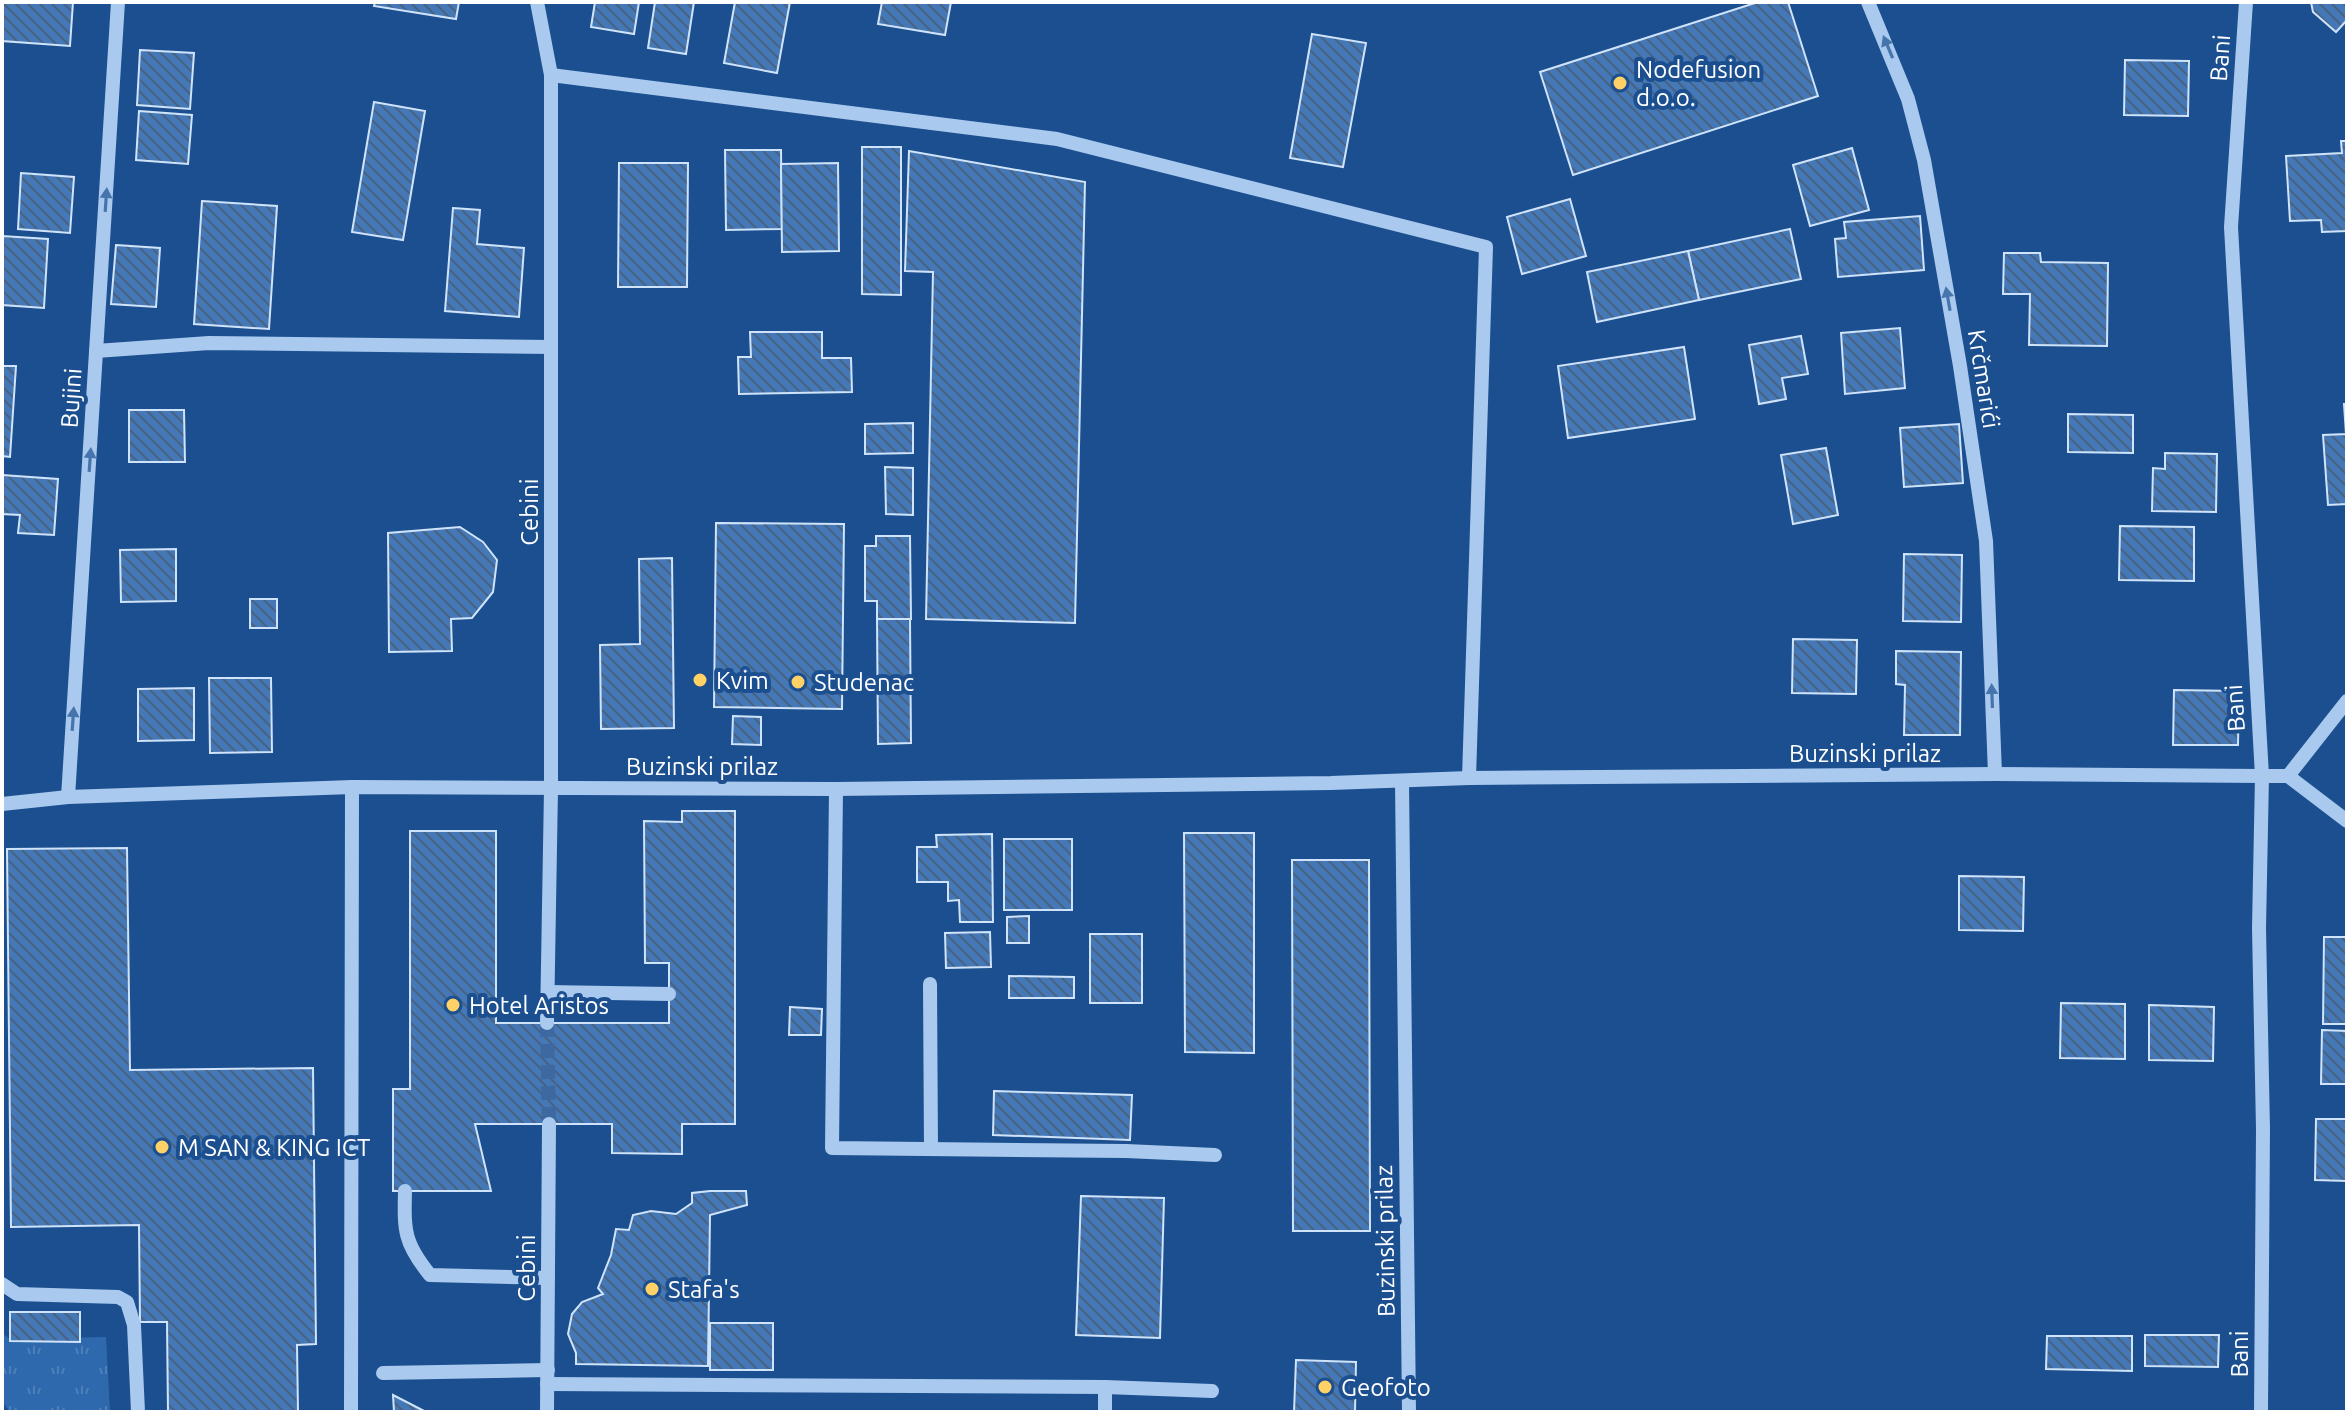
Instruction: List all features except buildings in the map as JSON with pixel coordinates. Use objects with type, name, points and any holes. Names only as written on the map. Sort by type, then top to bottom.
[{"type":"street","name":"Bujini","points":[[68,797],[118,2]]},
{"type":"street","name":"Cebini","points":[[537,2],[551,75],[551,789],[547,1023]]},
{"type":"street","name":"Krčmarići","points":[[1868,2],[1908,99],[1924,160],[1960,366],[1986,541],[1995,774]]},
{"type":"street","name":"Bani","points":[[2246,2],[2231,227],[2262,776],[2259,928],[2263,1129],[2261,1412]]},
{"type":"street","points":[[551,75],[1057,139],[1486,247],[1469,778]]},
{"type":"street","points":[[96,351],[209,343],[551,347]]},
{"type":"street","points":[[2347,701],[2288,776],[2347,821]]},
{"type":"street","name":"Buzinski prilaz","points":[[2,804],[68,797],[352,787],[836,789],[1402,782],[1469,778],[1995,774],[2288,776]]},
{"type":"street","name":"Buzinski prilaz","points":[[1402,782],[1409,1412]]},
{"type":"street","points":[[351,1412],[352,787]]},
{"type":"street","points":[[836,789],[832,1148],[1215,1155]]},
{"type":"street","points":[[930,984],[931,1149]]},
{"type":"street","points":[[548,992],[669,994]]},
{"type":"street","name":"Cebini","points":[[547,1412],[549,1124]]},
{"type":"street","points":[[405,1191],[404,1230],[415,1256],[430,1275],[548,1278]]},
{"type":"street","points":[[2,1284],[17,1294],[118,1297],[127,1302],[134,1325],[138,1412]]},
{"type":"street","points":[[383,1373],[1212,1391]]},
{"type":"street","points":[[1105,1387],[1105,1412]]},
{"type":"green space","points":[[2,1333],[10,1339],[106,1337],[110,1412],[10,1412],[2,1401]]},
{"type":"tunnel","points":[[547,1023],[549,1124]]},
{"type":"place","name":"Nodefusion d.o.o.","points":[[1620,83]]},
{"type":"place","name":"Kvim","points":[[700,680]]},
{"type":"place","name":"Studenac","points":[[798,682]]},
{"type":"place","name":"Hotel Aristos","points":[[453,1005]]},
{"type":"place","name":"M SAN & KING ICT","points":[[162,1147]]},
{"type":"place","name":"Stafa's","points":[[652,1289]]},
{"type":"place","name":"Geofoto","points":[[1325,1387]]}]
